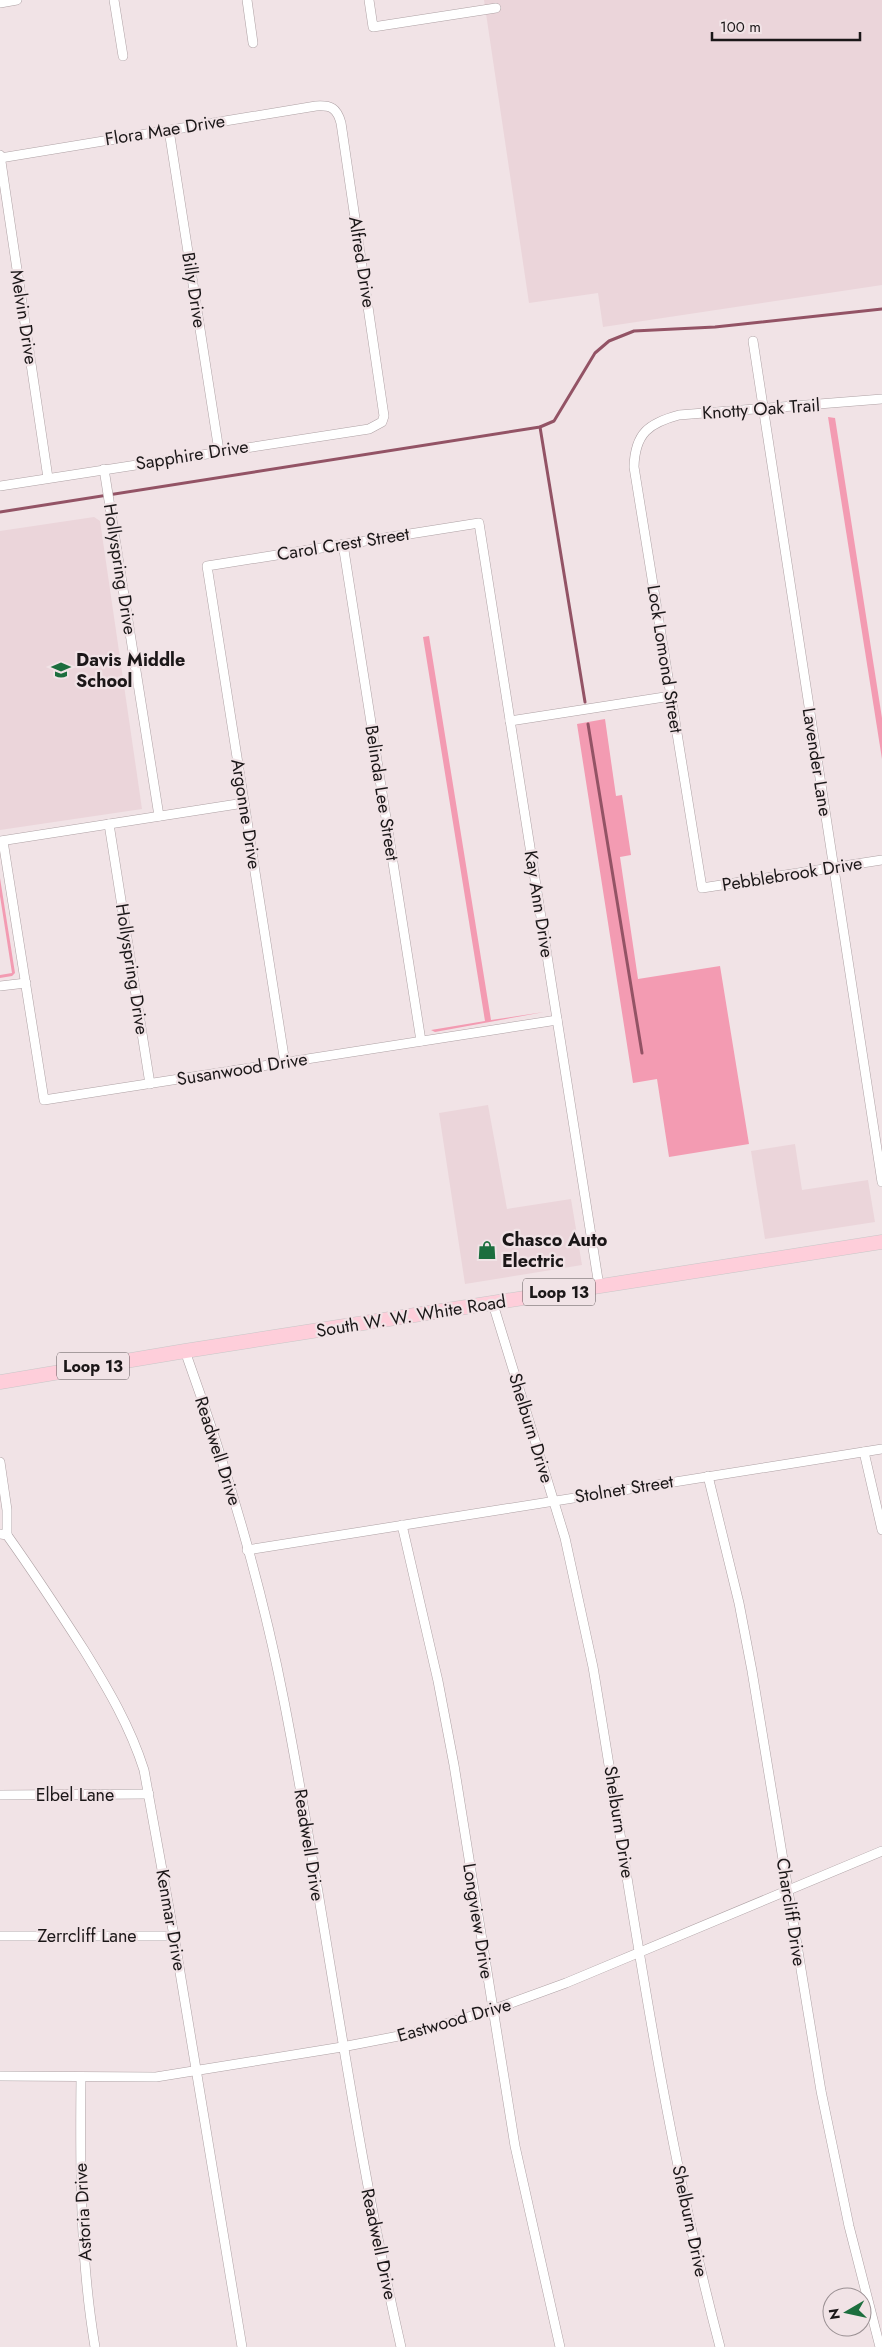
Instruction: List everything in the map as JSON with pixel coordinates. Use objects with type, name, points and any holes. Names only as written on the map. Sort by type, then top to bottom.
[{"type":"main road","name":"South W. W. White Road","points":[[0,1382],[185,1351],[882,1242]]},
{"type":"street","points":[[0,2],[16,0]]},
{"type":"street","points":[[114,0],[123,56]]},
{"type":"street","points":[[246,0],[253,43]]},
{"type":"street","points":[[369,0],[373,27],[496,8]]},
{"type":"street","name":"Flora Mae Drive","points":[[0,157],[316,106],[330,106]]},
{"type":"street","name":"Alfred Drive","points":[[330,106],[335,109],[341,123],[384,406],[382,422]]},
{"type":"street","name":"Billy Drive","points":[[169,130],[219,451]]},
{"type":"street","name":"Melvin Drive","points":[[0,157],[48,478]]},
{"type":"street","name":"Lavender Lane","points":[[752,342],[882,1182]]},
{"type":"street","name":"Knotty Oak Trail","points":[[645,432],[652,424],[679,415],[763,410],[882,399]]},
{"type":"street","name":"Sapphire Drive","points":[[0,486],[369,428],[382,422]]},
{"type":"street","name":"Lock Lomond Street","points":[[645,432],[634,455],[634,467],[702,888]]},
{"type":"street","name":"Hollyspring Drive","points":[[104,469],[159,816]]},
{"type":"street","name":"Carol Crest Street","points":[[207,566],[479,523]]},
{"type":"street","name":"Kay Ann Drive","points":[[479,523],[599,1286]]},
{"type":"street","name":"Belinda Lee Street","points":[[343,544],[421,1041]]},
{"type":"street","name":"Argonne Drive","points":[[207,566],[285,1062]]},
{"type":"street","points":[[510,722],[671,696]]},
{"type":"street","points":[[2,841],[244,803]]},
{"type":"street","name":"Hollyspring Drive","points":[[109,824],[150,1084]]},
{"type":"street","name":"Susanwood Drive","points":[[2,841],[44,1100],[557,1020]]},
{"type":"street","name":"Pebblebrook Drive","points":[[702,888],[882,860]]},
{"type":"street","points":[[0,986],[26,982]]},
{"type":"street","name":"Shelburn Drive","points":[[493,1304],[565,1538],[594,1667],[659,2069],[680,2180],[720,2347]]},
{"type":"street","name":"Readwell Drive","points":[[185,1351],[216,1437],[248,1550],[284,1700],[342,2048],[380,2258],[401,2347]]},
{"type":"street","name":"Stolnet Street","points":[[248,1550],[882,1449]]},
{"type":"street","points":[[864,1452],[882,1530]]},
{"type":"street","points":[[0,1462],[7,1510],[3,1535]]},
{"type":"street","name":"Charcliff Drive","points":[[708,1476],[739,1603],[821,2090],[849,2226],[880,2347]]},
{"type":"street","name":"Longview Drive","points":[[402,1525],[438,1681],[452,1756],[515,2146],[560,2347]]},
{"type":"street","name":"Kenmar Drive","points":[[3,1535],[45,1588],[121,1711],[137,1747],[149,1794],[174,1936],[242,2347]]},
{"type":"street","name":"Elbel Lane","points":[[0,1795],[149,1794]]},
{"type":"street","name":"Eastwood Drive","points":[[0,2076],[142,2079],[342,2048],[414,2034],[492,2010],[640,1952],[787,1889],[882,1851]]},
{"type":"street","name":"Zerrcliff Lane","points":[[0,1936],[174,1936]]},
{"type":"street","name":"Astoria Drive","points":[[80,2077],[83,2228],[86,2275],[95,2347]]},
{"type":"shaded area","points":[[484,0],[882,0],[882,285],[603,327],[598,293],[529,303]]},
{"type":"shaded area","points":[[828,417],[835,418],[882,718],[882,759]]},
{"type":"shaded area","name":"Davis Middle School","points":[[94,517],[100,521],[142,809],[0,830],[0,531]]},
{"type":"shaded area","points":[[429,636],[491,1020],[544,1012],[435,1032],[431,1030],[485,1021],[423,637]]},
{"type":"shaded area","points":[[605,719],[616,796],[622,795],[631,855],[620,857],[638,979],[720,966],[749,1144],[669,1157],[657,1079],[633,1083],[577,724]]},
{"type":"shaded area","points":[[0,878],[15,973],[12,976],[0,978],[0,975],[12,973],[0,896]]},
{"type":"shaded area","points":[[488,1105],[507,1209],[571,1199],[582,1265],[465,1284],[439,1113]]},
{"type":"shaded area","points":[[795,1144],[802,1190],[868,1180],[875,1222],[765,1239],[751,1151]]},
{"type":"waterway","points":[[0,512],[540,427],[554,421],[595,353],[609,341],[634,331],[715,327],[882,309]]},
{"type":"waterway","points":[[540,427],[585,702]]},
{"type":"waterway","points":[[588,724],[642,1053]]},
{"type":"place","name":"Davis Middle School","points":[[61,670]]},
{"type":"place","name":"Chasco Auto Electric","points":[[487,1250]]}]
